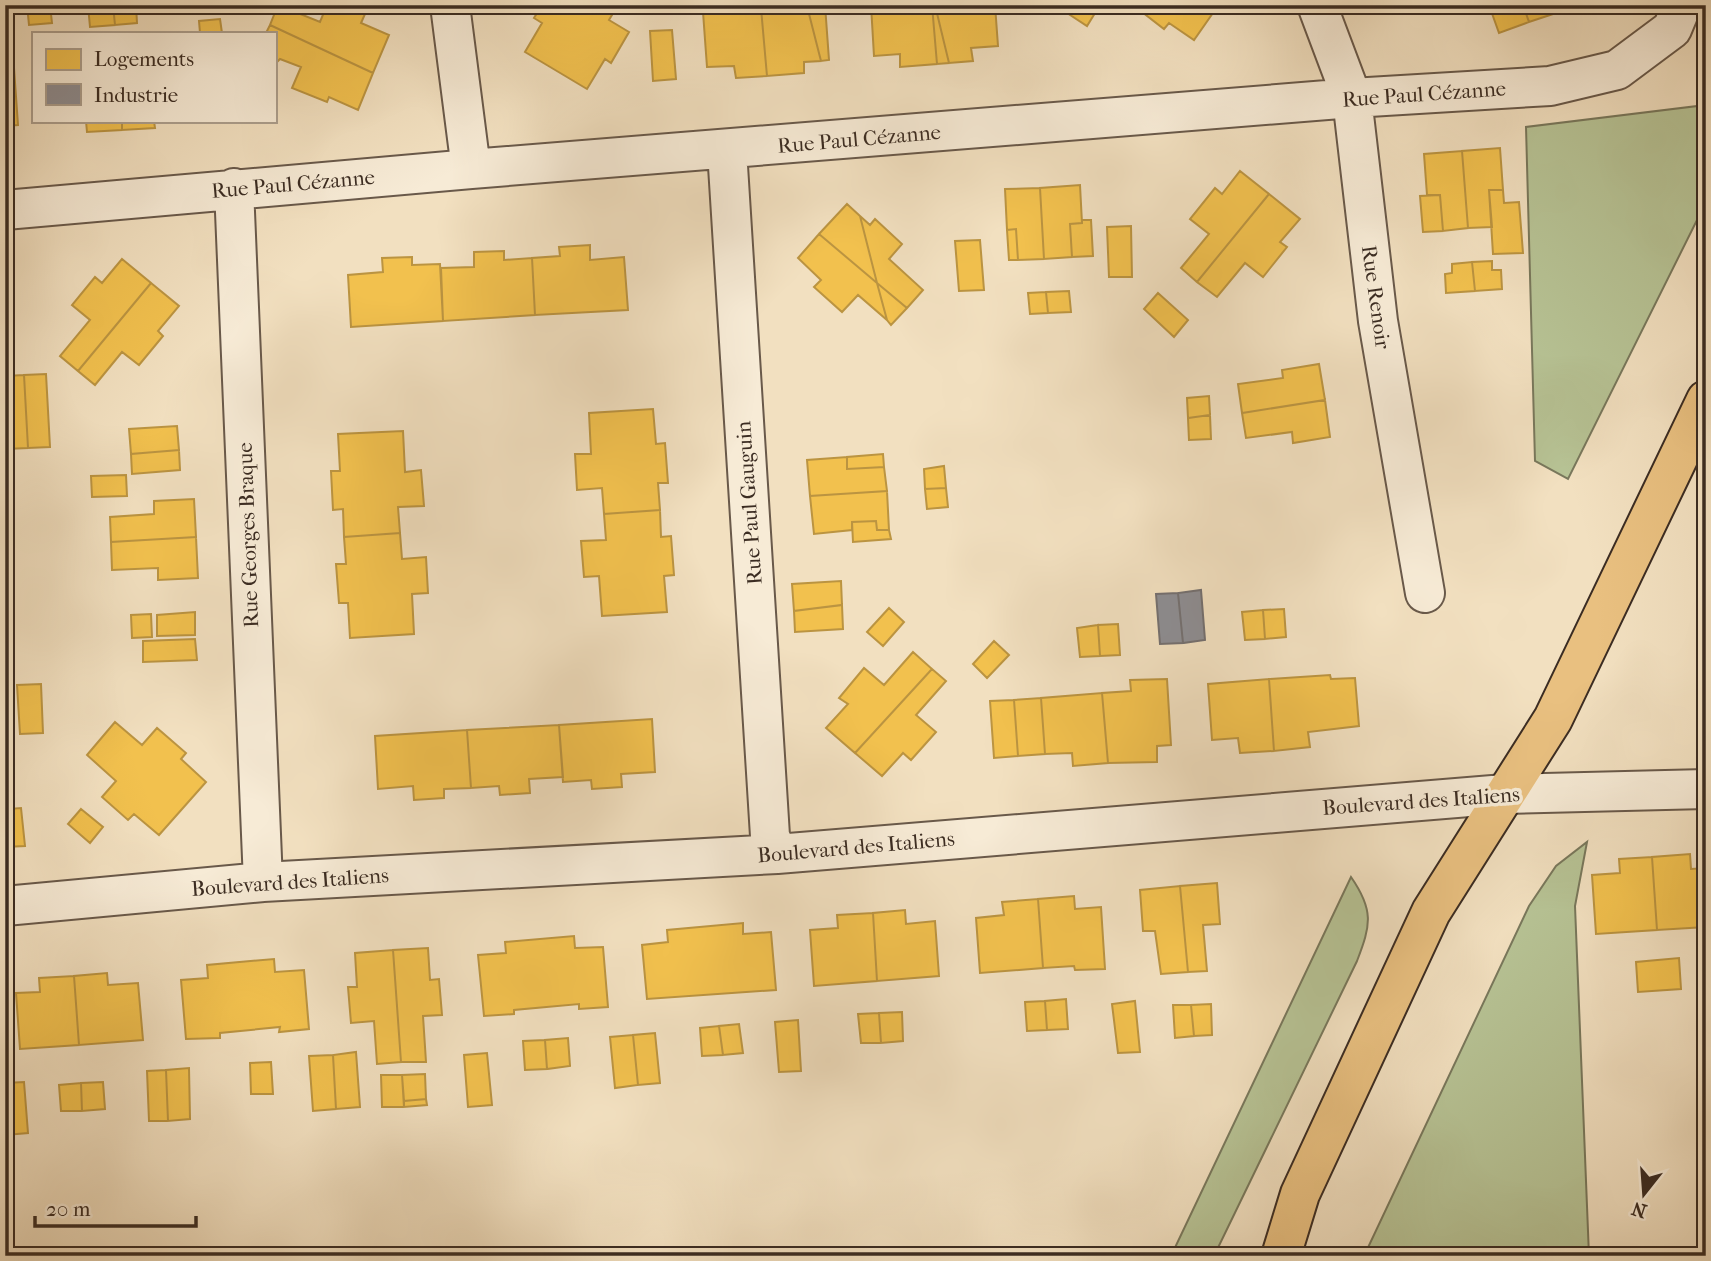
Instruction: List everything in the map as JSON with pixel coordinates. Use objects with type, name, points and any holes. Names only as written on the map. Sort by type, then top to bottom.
[{"type":"main road","points":[[1281,1256],[1300,1194],[1431,912],[1553,719],[1706,400]]},
{"type":"street","points":[[450,5],[471,169]]},
{"type":"street","name":"Rue Renoir","points":[[1317,5],[1352,98],[1378,321],[1425,593]]},
{"type":"street","name":"Rue Paul Cézanne","points":[[5,211],[234,188],[1352,98],[1550,86],[1617,70],[1672,29],[1682,5]]},
{"type":"street","name":"Rue Paul Gauguin","points":[[727,150],[770,836],[777,854]]},
{"type":"street","name":"Rue Georges Braque","points":[[234,188],[263,882]]},
{"type":"street","name":"Boulevard des Italiens","points":[[5,905],[263,882],[777,854],[1505,794],[1706,789]]},
{"type":"green space","points":[[1706,105],[1706,202],[1568,479],[1535,461],[1526,127]]},
{"type":"green space","points":[[1587,842],[1575,906],[1589,1256],[1364,1256],[1529,906],[1556,866]]},
{"type":"green space","points":[[1351,877],[1364,899],[1368,918],[1357,961],[1214,1256],[1171,1256]]},
{"type":"building: Logements","points":[[27,5],[50,5],[52,23],[29,25]]},
{"type":"building: Logements","points":[[88,5],[113,5],[115,25],[90,27]]},
{"type":"building: Logements","points":[[113,5],[136,5],[137,23],[115,25]]},
{"type":"building: Logements","points":[[278,5],[320,22],[327,5],[343,5],[365,14],[361,23],[389,35],[373,73],[270,25]]},
{"type":"building: Logements","points":[[542,5],[618,5],[609,20],[629,32],[611,63],[605,59],[587,89],[525,52],[542,23],[534,18]]},
{"type":"building: Logements","points":[[825,5],[829,60],[821,61],[807,6]]},
{"type":"building: Logements","points":[[871,5],[932,5],[937,64],[900,67],[900,54],[874,56]]},
{"type":"building: Logements","points":[[932,5],[935,5],[949,63],[937,64]]},
{"type":"building: Logements","points":[[935,5],[995,5],[998,46],[971,48],[973,61],[949,63]]},
{"type":"building: Logements","points":[[1063,5],[1100,5],[1087,26],[1061,9]]},
{"type":"building: Logements","points":[[1133,5],[1208,5],[1215,10],[1194,40],[1169,23],[1164,29]]},
{"type":"building: Logements","points":[[1489,5],[1523,5],[1529,22],[1499,33]]},
{"type":"building: Logements","points":[[1523,5],[1560,5],[1562,11],[1529,22]]},
{"type":"building: Logements","points":[[807,6],[821,61],[804,62],[804,73],[767,76],[761,8]]},
{"type":"building: Logements","points":[[761,8],[767,76],[736,78],[734,66],[707,67],[703,12]]},
{"type":"building: Logements","points":[[220,19],[222,32],[200,32],[199,21]]},
{"type":"building: Logements","points":[[270,25],[373,73],[358,110],[329,97],[327,102],[292,88],[301,67],[280,59],[276,63],[276,32],[266,32]]},
{"type":"building: Logements","points":[[672,30],[676,79],[653,81],[650,31]]},
{"type":"building: Logements","points":[[5,68],[14,68],[18,125],[5,126]]},
{"type":"building: Logements","points":[[86,122],[122,122],[122,130],[87,132]]},
{"type":"building: Logements","points":[[122,122],[154,122],[155,128],[122,130]]},
{"type":"building: Logements","points":[[1500,148],[1503,190],[1489,190],[1492,227],[1468,228],[1462,151]]},
{"type":"building: Logements","points":[[1462,151],[1468,228],[1443,231],[1440,195],[1427,195],[1424,154]]},
{"type":"building: Logements","points":[[1240,171],[1269,194],[1197,282],[1181,268],[1209,234],[1190,219],[1215,188],[1222,194]]},
{"type":"building: Logements","points":[[1080,185],[1082,223],[1070,224],[1072,257],[1044,259],[1040,188]]},
{"type":"building: Logements","points":[[1040,188],[1044,259],[1018,260],[1016,229],[1007,230],[1005,189]]},
{"type":"building: Logements","points":[[1489,190],[1503,190],[1504,203],[1519,202],[1523,253],[1493,254]]},
{"type":"building: Logements","points":[[1269,194],[1300,219],[1280,242],[1287,247],[1263,277],[1245,263],[1217,297],[1197,282]]},
{"type":"building: Logements","points":[[1440,195],[1443,231],[1423,232],[1420,196]]},
{"type":"building: Logements","points":[[847,204],[860,216],[877,283],[819,234]]},
{"type":"building: Logements","points":[[860,216],[870,225],[875,219],[902,244],[889,259],[923,290],[907,308],[877,283]]},
{"type":"building: Logements","points":[[1082,220],[1091,220],[1093,256],[1072,257],[1070,224],[1082,223]]},
{"type":"building: Logements","points":[[1131,226],[1132,277],[1109,277],[1107,227]]},
{"type":"building: Logements","points":[[1016,229],[1018,260],[1009,260],[1007,230]]},
{"type":"building: Logements","points":[[819,234],[877,283],[887,320],[858,295],[842,312],[814,287],[821,280],[798,258]]},
{"type":"building: Logements","points":[[980,240],[984,290],[959,291],[955,241]]},
{"type":"building: Logements","points":[[590,245],[590,260],[624,257],[628,310],[535,315],[532,258],[560,256],[559,247]]},
{"type":"building: Logements","points":[[504,251],[504,260],[532,258],[535,315],[443,321],[441,268],[474,267],[474,252]]},
{"type":"building: Logements","points":[[412,257],[412,265],[440,264],[443,321],[351,327],[348,275],[383,272],[382,258]]},
{"type":"building: Logements","points":[[122,259],[151,283],[78,371],[60,356],[90,320],[72,305],[95,277],[102,283]]},
{"type":"building: Logements","points":[[1492,261],[1492,270],[1501,270],[1502,289],[1475,291],[1472,262]]},
{"type":"building: Logements","points":[[1472,262],[1475,291],[1446,293],[1445,274],[1452,273],[1452,264]]},
{"type":"building: Logements","points":[[151,283],[179,306],[158,331],[163,336],[139,365],[122,352],[95,385],[78,371]]},
{"type":"building: Logements","points":[[877,283],[907,308],[891,325],[887,320]]},
{"type":"building: Logements","points":[[1069,291],[1071,312],[1048,313],[1046,292]]},
{"type":"building: Logements","points":[[1046,292],[1048,313],[1030,314],[1028,293]]},
{"type":"building: Logements","points":[[1158,293],[1188,320],[1174,337],[1144,309]]},
{"type":"building: Logements","points":[[1319,364],[1325,400],[1242,413],[1238,384],[1283,378],[1282,370]]},
{"type":"building: Logements","points":[[46,374],[50,447],[28,448],[24,375]]},
{"type":"building: Logements","points":[[24,375],[28,448],[6,449],[5,376]]},
{"type":"building: Logements","points":[[1209,396],[1210,415],[1188,418],[1187,398]]},
{"type":"building: Logements","points":[[1325,400],[1330,437],[1293,443],[1292,432],[1246,438],[1242,413]]},
{"type":"building: Logements","points":[[653,409],[656,444],[665,443],[668,483],[658,483],[660,510],[604,514],[602,488],[577,490],[575,454],[591,454],[589,413]]},
{"type":"building: Logements","points":[[1210,415],[1211,439],[1189,440],[1188,418]]},
{"type":"building: Logements","points":[[177,426],[179,450],[131,454],[129,429]]},
{"type":"building: Logements","points":[[403,431],[405,472],[421,470],[424,506],[398,507],[400,533],[344,537],[343,509],[333,510],[331,471],[340,471],[338,434]]},
{"type":"building: Logements","points":[[179,450],[180,470],[132,474],[131,454]]},
{"type":"building: Logements","points":[[883,454],[884,467],[847,469],[847,457]]},
{"type":"building: Logements","points":[[847,457],[847,469],[884,467],[887,491],[810,496],[807,460]]},
{"type":"building: Logements","points":[[944,466],[946,488],[925,489],[924,469]]},
{"type":"building: Logements","points":[[126,475],[127,496],[92,497],[91,476]]},
{"type":"building: Logements","points":[[946,488],[948,507],[927,509],[925,489]]},
{"type":"building: Logements","points":[[887,491],[889,530],[877,530],[876,521],[852,522],[852,530],[814,534],[810,496]]},
{"type":"building: Logements","points":[[194,499],[196,537],[111,542],[110,517],[154,514],[154,501]]},
{"type":"building: Logements","points":[[660,510],[661,537],[671,536],[674,575],[664,576],[667,612],[602,616],[599,576],[584,577],[581,541],[606,540],[604,514]]},
{"type":"building: Logements","points":[[876,521],[877,530],[889,530],[891,539],[853,542],[852,522]]},
{"type":"building: Logements","points":[[400,533],[402,559],[426,557],[428,593],[412,594],[414,634],[350,638],[348,603],[339,603],[336,564],[346,564],[344,537]]},
{"type":"building: Logements","points":[[196,537],[198,578],[158,580],[158,568],[112,570],[111,542]]},
{"type":"building: Logements","points":[[841,581],[842,605],[794,611],[792,584]]},
{"type":"building: Logements","points":[[842,605],[843,629],[795,632],[794,611]]},
{"type":"building: Logements","points":[[889,608],[904,622],[883,646],[867,632]]},
{"type":"building: Logements","points":[[1284,609],[1286,637],[1265,639],[1263,610]]},
{"type":"building: Logements","points":[[1263,610],[1265,639],[1245,640],[1242,612]]},
{"type":"building: Logements","points":[[195,612],[195,635],[157,636],[157,615]]},
{"type":"building: Logements","points":[[151,614],[152,637],[132,638],[131,615]]},
{"type":"building: Logements","points":[[1118,624],[1120,655],[1100,656],[1098,625]]},
{"type":"building: Logements","points":[[1098,625],[1100,656],[1080,657],[1077,628]]},
{"type":"building: Logements","points":[[195,639],[197,660],[143,662],[143,641]]},
{"type":"building: Logements","points":[[994,641],[1009,655],[987,678],[973,664]]},
{"type":"building: Logements","points":[[913,652],[932,669],[855,753],[826,728],[848,704],[839,698],[864,668],[884,685]]},
{"type":"building: Logements","points":[[932,669],[946,681],[916,715],[936,732],[911,760],[903,753],[882,776],[855,753]]},
{"type":"building: Logements","points":[[1330,675],[1331,679],[1355,678],[1359,726],[1308,732],[1310,747],[1274,751],[1269,679]]},
{"type":"building: Logements","points":[[1167,679],[1171,745],[1157,746],[1157,762],[1108,763],[1102,693],[1131,691],[1130,680]]},
{"type":"building: Logements","points":[[1269,679],[1274,751],[1240,753],[1238,738],[1212,740],[1208,684]]},
{"type":"building: Logements","points":[[41,684],[43,733],[20,734],[17,685]]},
{"type":"building: Logements","points":[[1102,693],[1108,763],[1073,766],[1072,753],[1045,754],[1041,698]]},
{"type":"building: Logements","points":[[1041,698],[1045,754],[1018,756],[1014,700]]},
{"type":"building: Logements","points":[[1014,700],[1018,756],[994,758],[990,701]]},
{"type":"building: Logements","points":[[652,719],[655,772],[621,774],[622,787],[592,789],[591,780],[563,782],[559,725]]},
{"type":"building: Logements","points":[[115,722],[142,745],[157,728],[186,753],[181,759],[206,782],[159,835],[134,814],[128,820],[102,797],[116,781],[87,755]]},
{"type":"building: Logements","points":[[559,725],[563,777],[529,779],[530,793],[500,795],[499,786],[471,788],[467,730]]},
{"type":"building: Logements","points":[[467,730],[471,788],[444,789],[444,798],[414,800],[413,786],[378,789],[375,736]]},
{"type":"building: Logements","points":[[5,768],[9,809],[21,808],[25,846],[5,847]]},
{"type":"building: Logements","points":[[81,809],[103,827],[90,843],[68,824]]},
{"type":"building: Logements","points":[[1690,854],[1691,869],[1706,868],[1706,927],[1657,930],[1652,857]]},
{"type":"building: Logements","points":[[1652,857],[1657,930],[1596,934],[1592,875],[1620,873],[1619,859]]},
{"type":"building: Logements","points":[[1217,883],[1220,924],[1203,925],[1207,971],[1188,972],[1180,886]]},
{"type":"building: Logements","points":[[1180,886],[1188,972],[1161,974],[1155,931],[1143,931],[1140,890]]},
{"type":"building: Logements","points":[[1074,896],[1075,909],[1101,907],[1105,969],[1075,970],[1074,966],[1043,968],[1038,899]]},
{"type":"building: Logements","points":[[1038,899],[1043,968],[980,973],[976,918],[1004,915],[1002,902]]},
{"type":"building: Logements","points":[[905,910],[906,924],[935,921],[939,976],[877,981],[873,913]]},
{"type":"building: Logements","points":[[873,913],[877,981],[814,986],[810,930],[838,928],[837,915]]},
{"type":"building: Logements","points":[[743,923],[743,934],[771,932],[776,990],[647,999],[642,945],[668,942],[667,930]]},
{"type":"building: Logements","points":[[574,936],[575,948],[603,947],[608,1007],[579,1009],[579,1004],[514,1010],[514,1014],[484,1016],[478,955],[506,953],[505,942]]},
{"type":"building: Logements","points":[[428,948],[430,980],[439,979],[442,1015],[423,1016],[426,1062],[401,1062],[393,950]]},
{"type":"building: Logements","points":[[393,950],[401,1062],[377,1064],[374,1021],[351,1023],[348,987],[357,987],[355,953]]},
{"type":"building: Logements","points":[[1679,958],[1681,989],[1638,992],[1636,962]]},
{"type":"building: Logements","points":[[274,959],[275,972],[304,970],[309,1029],[279,1032],[280,1027],[220,1033],[220,1038],[186,1039],[181,980],[208,978],[207,965]]},
{"type":"building: Logements","points":[[107,973],[108,985],[138,983],[143,1040],[79,1045],[74,976]]},
{"type":"building: Logements","points":[[74,976],[79,1045],[20,1049],[16,993],[40,992],[39,978]]},
{"type":"building: Logements","points":[[1066,999],[1068,1029],[1047,1030],[1045,1001]]},
{"type":"building: Logements","points":[[1045,1001],[1047,1030],[1027,1031],[1025,1002]]},
{"type":"building: Logements","points":[[1135,1001],[1140,1052],[1118,1053],[1112,1004]]},
{"type":"building: Logements","points":[[1211,1004],[1212,1035],[1194,1036],[1191,1005]]},
{"type":"building: Logements","points":[[1173,1005],[1191,1005],[1194,1036],[1175,1038]]},
{"type":"building: Logements","points":[[902,1012],[903,1041],[881,1043],[879,1013]]},
{"type":"building: Logements","points":[[879,1013],[881,1043],[861,1043],[858,1014]]},
{"type":"building: Logements","points":[[798,1020],[801,1071],[779,1072],[775,1022]]},
{"type":"building: Logements","points":[[739,1024],[743,1053],[723,1055],[719,1026]]},
{"type":"building: Logements","points":[[719,1026],[723,1055],[702,1056],[700,1028]]},
{"type":"building: Logements","points":[[655,1033],[660,1083],[638,1085],[633,1035]]},
{"type":"building: Logements","points":[[633,1035],[638,1085],[615,1088],[610,1037]]},
{"type":"building: Logements","points":[[568,1038],[570,1066],[547,1069],[545,1040]]},
{"type":"building: Logements","points":[[545,1040],[547,1069],[525,1070],[523,1041]]},
{"type":"building: Logements","points":[[356,1052],[360,1107],[336,1109],[333,1055]]},
{"type":"building: Logements","points":[[487,1053],[492,1105],[468,1107],[464,1055]]},
{"type":"building: Logements","points":[[333,1055],[336,1109],[313,1111],[309,1056]]},
{"type":"building: Logements","points":[[271,1062],[273,1094],[251,1094],[250,1063]]},
{"type":"building: Logements","points":[[189,1068],[190,1119],[168,1121],[166,1070]]},
{"type":"building: Logements","points":[[166,1070],[168,1121],[149,1121],[147,1071]]},
{"type":"building: Logements","points":[[425,1074],[426,1099],[404,1101],[402,1075]]},
{"type":"building: Logements","points":[[381,1075],[402,1075],[404,1107],[382,1107]]},
{"type":"building: Logements","points":[[24,1082],[28,1133],[6,1135],[5,1083]]},
{"type":"building: Logements","points":[[103,1082],[105,1109],[82,1111],[81,1083]]},
{"type":"building: Logements","points":[[81,1083],[82,1111],[61,1111],[59,1085]]},
{"type":"building: Logements","points":[[426,1099],[427,1105],[404,1107],[404,1101]]},
{"type":"building: Industrie","points":[[1201,590],[1205,640],[1183,643],[1178,593]]},
{"type":"building: Industrie","points":[[1178,593],[1183,643],[1160,644],[1156,594]]}]
